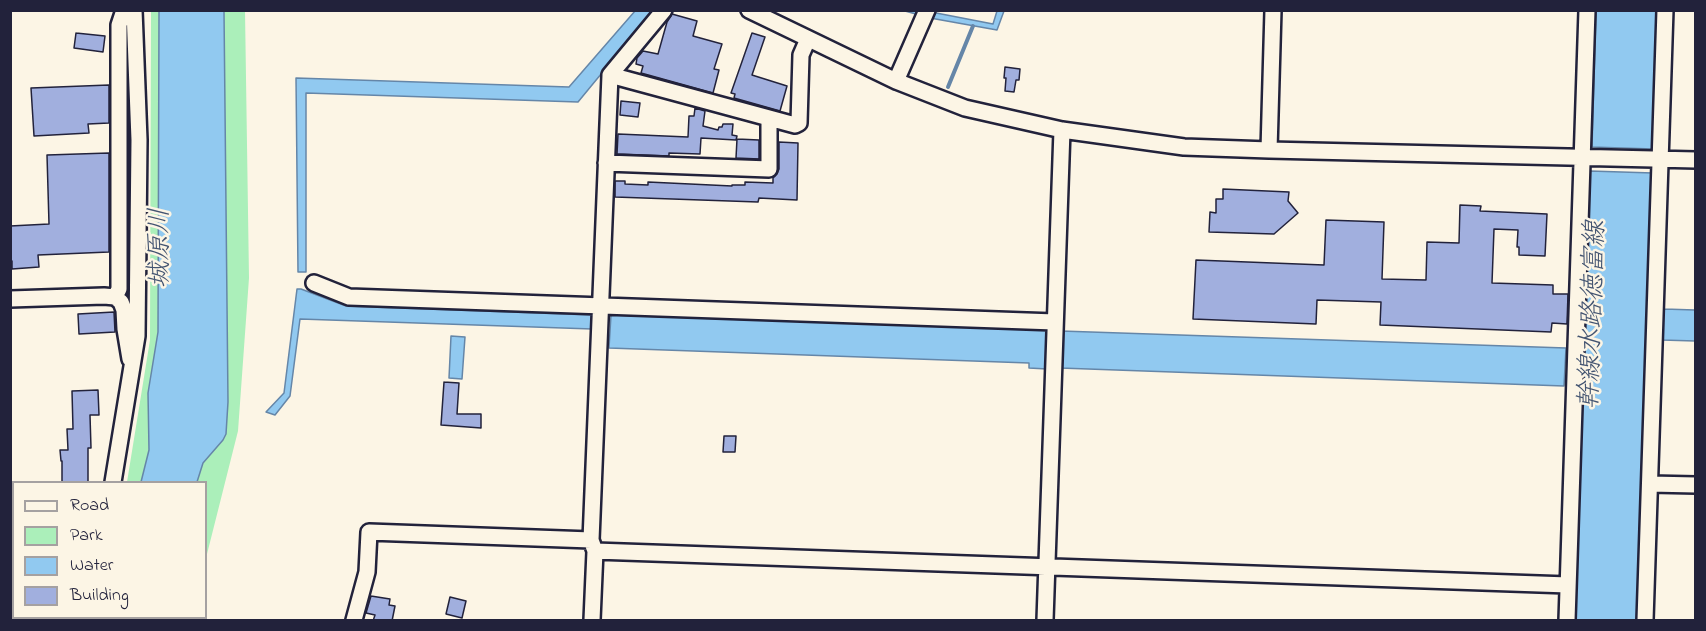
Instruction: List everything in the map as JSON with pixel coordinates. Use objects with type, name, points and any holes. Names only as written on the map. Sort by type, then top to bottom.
[{"type":"street","points":[[115,297],[119,289],[119,24],[124,10]]},
{"type":"street","points":[[113,481],[137,336],[139,140],[134,10]]},
{"type":"street","points":[[592,621],[600,319],[610,75],[664,10]]},
{"type":"street","points":[[749,10],[896,81],[966,108],[1062,130],[1184,147],[1695,160]]},
{"type":"street","points":[[1269,150],[1273,10]]},
{"type":"street","points":[[1567,621],[1587,10]]},
{"type":"street","points":[[1645,621],[1665,10]]},
{"type":"street","points":[[896,81],[926,14]]},
{"type":"street","points":[[610,75],[795,125],[799,123],[801,56],[808,39]]},
{"type":"street","points":[[606,163],[769,169],[769,119]]},
{"type":"street","points":[[1045,621],[1062,130]]},
{"type":"street","points":[[314,283],[349,297],[600,319],[1055,322]]},
{"type":"street","points":[[10,299],[115,297],[121,302],[124,310],[124,329],[132,371]]},
{"type":"street","points":[[1650,484],[1695,485]]},
{"type":"street","points":[[354,621],[367,572],[369,532],[1047,567],[1568,585]]},
{"type":"green space","points":[[151,11],[183,11],[158,332],[148,393],[149,450],[141,481],[127,481],[150,340]]},
{"type":"green space","points":[[217,11],[245,11],[249,278],[238,431],[207,554],[207,481],[197,481],[203,463],[223,440]]},
{"type":"water","name":"城原川","points":[[159,11],[224,11],[228,402],[226,434],[203,463],[197,481],[141,481],[149,450],[148,393],[158,332]]},
{"type":"water","points":[[635,11],[653,11],[578,102],[306,93],[306,272],[298,272],[296,78],[569,87]]},
{"type":"water","points":[[905,11],[926,11],[993,24],[997,11],[1004,11],[997,30]]},
{"type":"water","points":[[1596,11],[1658,11],[1653,149],[1592,147]]},
{"type":"water","name":"幹線水路徳富線","points":[[1590,171],[1653,173],[1638,620],[1575,620]]},
{"type":"water","points":[[297,289],[346,306],[592,315],[592,329],[300,319],[290,396],[275,415],[266,412],[284,393]]},
{"type":"water","points":[[1664,309],[1695,310],[1695,341],[1662,340]]},
{"type":"water","points":[[611,315],[1048,330],[1047,369],[1029,368],[1029,363],[609,348]]},
{"type":"water","points":[[1061,331],[1566,348],[1564,386],[1060,368]]},
{"type":"water","points":[[451,336],[465,337],[462,379],[449,378]]},
{"type":"water","points":[[106,619],[162,619],[161,620]]},
{"type":"building","points":[[672,14],[697,21],[693,36],[722,44],[714,69],[719,70],[713,93],[641,73],[643,66],[636,64],[637,58],[643,51],[658,54],[667,22]]},
{"type":"building","points":[[76,33],[105,36],[103,52],[74,48]]},
{"type":"building","points":[[752,33],[765,37],[752,75],[787,86],[780,111],[734,98],[735,94],[731,93]]},
{"type":"building","points":[[1005,67],[1020,69],[1019,80],[1016,80],[1014,92],[1005,91]]},
{"type":"building","points":[[109,85],[109,123],[88,124],[89,133],[34,136],[31,88]]},
{"type":"building","points":[[621,101],[640,103],[638,117],[620,115]]},
{"type":"building","points":[[695,108],[705,111],[703,126],[718,130],[723,124],[733,124],[732,135],[737,136],[736,140],[701,138],[700,154],[669,153],[669,156],[617,154],[618,134],[688,137],[689,116],[694,116]]},
{"type":"building","points":[[737,139],[759,140],[759,159],[736,158]]},
{"type":"building","points":[[779,142],[798,143],[797,200],[759,198],[758,202],[615,197],[615,181],[648,185],[648,182],[732,186],[745,185],[745,182],[773,183],[773,178],[779,169]]},
{"type":"building","points":[[109,153],[109,252],[38,255],[39,267],[12,269],[10,226],[49,224],[47,155]]},
{"type":"building","points":[[1223,189],[1289,192],[1288,201],[1298,213],[1274,234],[1209,232],[1210,212],[1216,213],[1216,199],[1223,199]]},
{"type":"building","points":[[1460,205],[1481,206],[1480,211],[1547,214],[1545,256],[1519,255],[1518,230],[1494,229],[1492,283],[1553,285],[1553,294],[1568,294],[1567,324],[1552,323],[1551,332],[1380,325],[1381,302],[1317,300],[1316,324],[1193,319],[1196,260],[1324,265],[1326,220],[1384,222],[1382,279],[1426,280],[1427,242],[1459,243]]},
{"type":"building","points":[[114,312],[115,332],[79,334],[78,314]]},
{"type":"building","points":[[444,382],[459,383],[457,414],[481,414],[481,428],[441,425]]},
{"type":"building","points":[[98,390],[99,415],[90,415],[91,448],[88,448],[88,481],[62,481],[60,450],[68,450],[67,429],[73,429],[72,391]]},
{"type":"building","points":[[724,436],[736,436],[735,452],[723,452]]},
{"type":"building","points":[[371,596],[390,599],[389,605],[395,606],[392,621],[373,621],[375,615],[366,613]]},
{"type":"building","points":[[450,597],[466,601],[462,618],[446,614]]},
{"type":"waterway","points":[[948,87],[973,26]]}]
